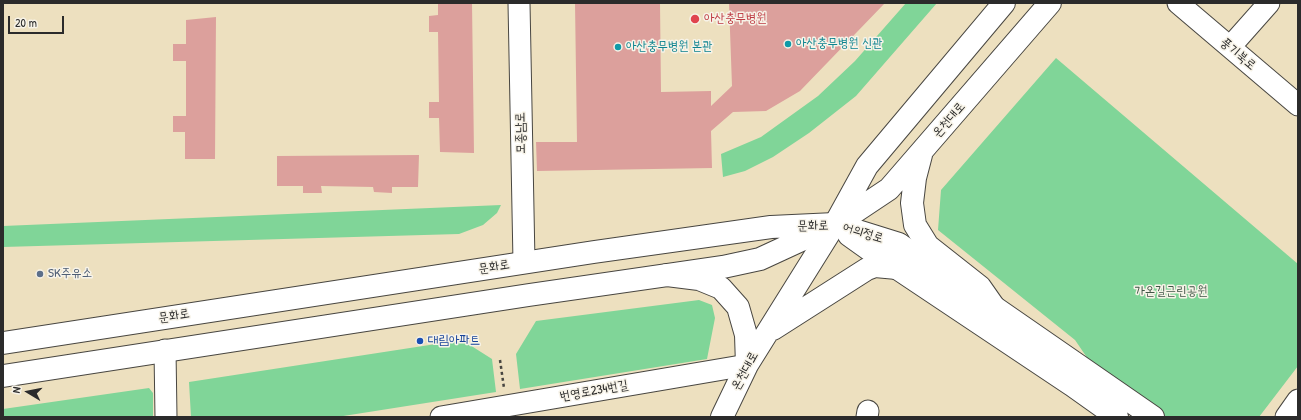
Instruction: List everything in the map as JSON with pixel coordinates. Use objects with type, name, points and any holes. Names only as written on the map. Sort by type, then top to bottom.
[{"type":"main road","name":"온천대로","points":[[722,417],[747,365],[836,224],[867,166],[1004,3]]},
{"type":"main road","name":"온천대로","points":[[836,224],[889,190],[1050,3]]},
{"type":"main road","points":[[922,152],[915,178],[912,203],[915,225],[928,246],[980,287],[994,307]]},
{"type":"main road","name":"문화로","points":[[3,343],[524,262],[771,227],[836,224]]},
{"type":"main road","name":"문화로","points":[[3,376],[165,350],[723,267],[760,258],[836,224]]},
{"type":"main road","name":"어의정로","points":[[836,224],[897,268],[1078,377],[1153,417]]},
{"type":"main road","name":"어의정로","points":[[836,224],[899,244],[979,300],[994,307],[1078,377],[1117,417]]},
{"type":"main road","points":[[767,333],[867,270],[876,266],[897,268]]},
{"type":"main road","points":[[666,275],[698,279],[721,288],[738,306],[746,335],[747,365]]},
{"type":"street","name":"모종남로","points":[[519,3],[524,262]]},
{"type":"street","name":"풍기북로","points":[[1178,3],[1298,105]]},
{"type":"street","points":[[1230,47],[1270,3]]},
{"type":"street","points":[[165,350],[166,417]]},
{"type":"street","name":"번영로234번길","points":[[441,417],[747,365]]},
{"type":"street","points":[[1286,417],[1298,400]]},
{"type":"path","points":[[500,360],[507,406]]},
{"type":"green space","points":[[906,3],[937,3],[856,96],[809,133],[773,157],[745,171],[723,177],[721,154],[761,137],[818,96],[855,61]]},
{"type":"green space","name":"가온길근린공원","points":[[1056,58],[1298,264],[1298,366],[1259,417],[1165,417],[1090,362],[1075,340],[938,230],[941,190]]},
{"type":"green space","points":[[501,205],[497,213],[483,225],[459,234],[3,247],[3,226]]},
{"type":"green space","points":[[699,300],[712,305],[715,318],[707,359],[520,389],[516,354],[536,321]]},
{"type":"green space","points":[[462,340],[492,359],[496,392],[337,417],[191,417],[189,382]]},
{"type":"green space","points":[[149,388],[153,393],[153,417],[3,417],[3,409]]},
{"type":"building","points":[[438,3],[472,3],[474,153],[440,152],[439,118],[429,118],[429,102],[439,102],[438,32],[429,32],[429,16],[438,15]]},
{"type":"building","name":"아산충무병원 본관","points":[[575,3],[660,3],[661,92],[711,91],[711,106],[732,86],[729,3],[885,3],[800,91],[766,111],[733,112],[711,131],[712,168],[537,171],[536,142],[577,142]]},
{"type":"building","points":[[216,17],[215,159],[185,159],[185,132],[173,132],[173,116],[186,116],[186,61],[173,61],[173,44],[186,44],[186,20]]},
{"type":"building","points":[[419,155],[418,187],[392,187],[392,193],[374,192],[373,187],[321,186],[322,193],[303,193],[303,186],[277,186],[277,156]]},
{"type":"place","name":"아산충무병원","points":[[695,19]]},
{"type":"place","name":"아산충무병원 신관","points":[[788,44]]},
{"type":"place","name":"아산충무병원 본관","points":[[618,47]]},
{"type":"place","name":"SK주유소","points":[[40,274]]},
{"type":"place","name":"대림아파트","points":[[420,341]]}]
